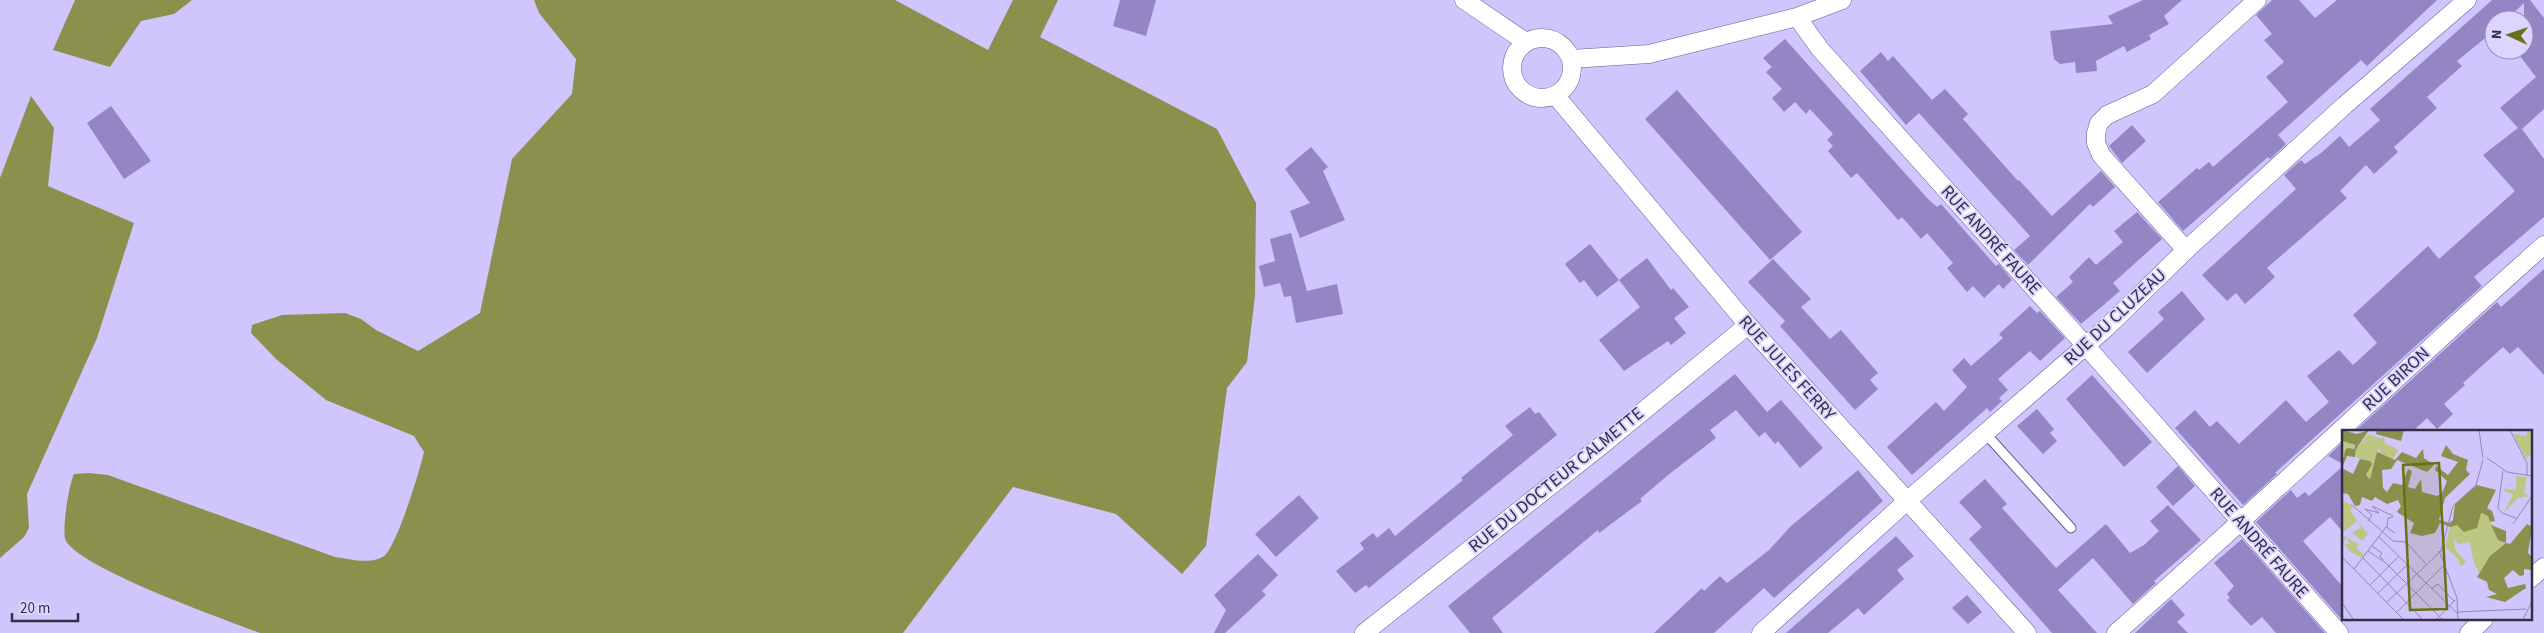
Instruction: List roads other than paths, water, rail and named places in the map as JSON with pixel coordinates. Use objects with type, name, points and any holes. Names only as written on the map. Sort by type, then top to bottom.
[{"type":"street","points":[[1464,0],[1526,42]]},
{"type":"street","points":[[1572,59],[1649,54],[1796,17],[1842,0]]},
{"type":"street","points":[[2186,250],[2101,155],[2096,143],[2096,133],[2099,123],[2107,115],[2153,94],[2257,0]]},
{"type":"street","name":"RUE DU CLUZEAU","points":[[1761,633],[1907,501],[2086,346],[2186,250],[2345,105],[2467,0]]},
{"type":"street","name":"RUE ANDRÉ FAURE","points":[[1796,17],[1820,50],[2086,346],[2339,633]]},
{"type":"street","points":[[1536,38],[1556,41],[1565,47],[1572,59],[1571,80],[1556,96],[1548,98],[1532,97],[1516,85],[1512,63],[1515,53],[1526,42],[1536,38]]},
{"type":"street","name":"RUE JULES FERRY","points":[[1556,96],[1748,325],[2026,633]]},
{"type":"street","name":"RUE BIRON","points":[[2116,633],[2241,523],[2443,335],[2544,245]]},
{"type":"street","name":"RUE DU DOCTEUR CALMETTE","points":[[1364,633],[1595,451],[1748,325]]},
{"type":"street","points":[[2532,577],[2544,567]]},
{"type":"street","points":[[2469,633],[2483,620]]},
{"type":"lane","points":[[1985,433],[2071,528]]}]
